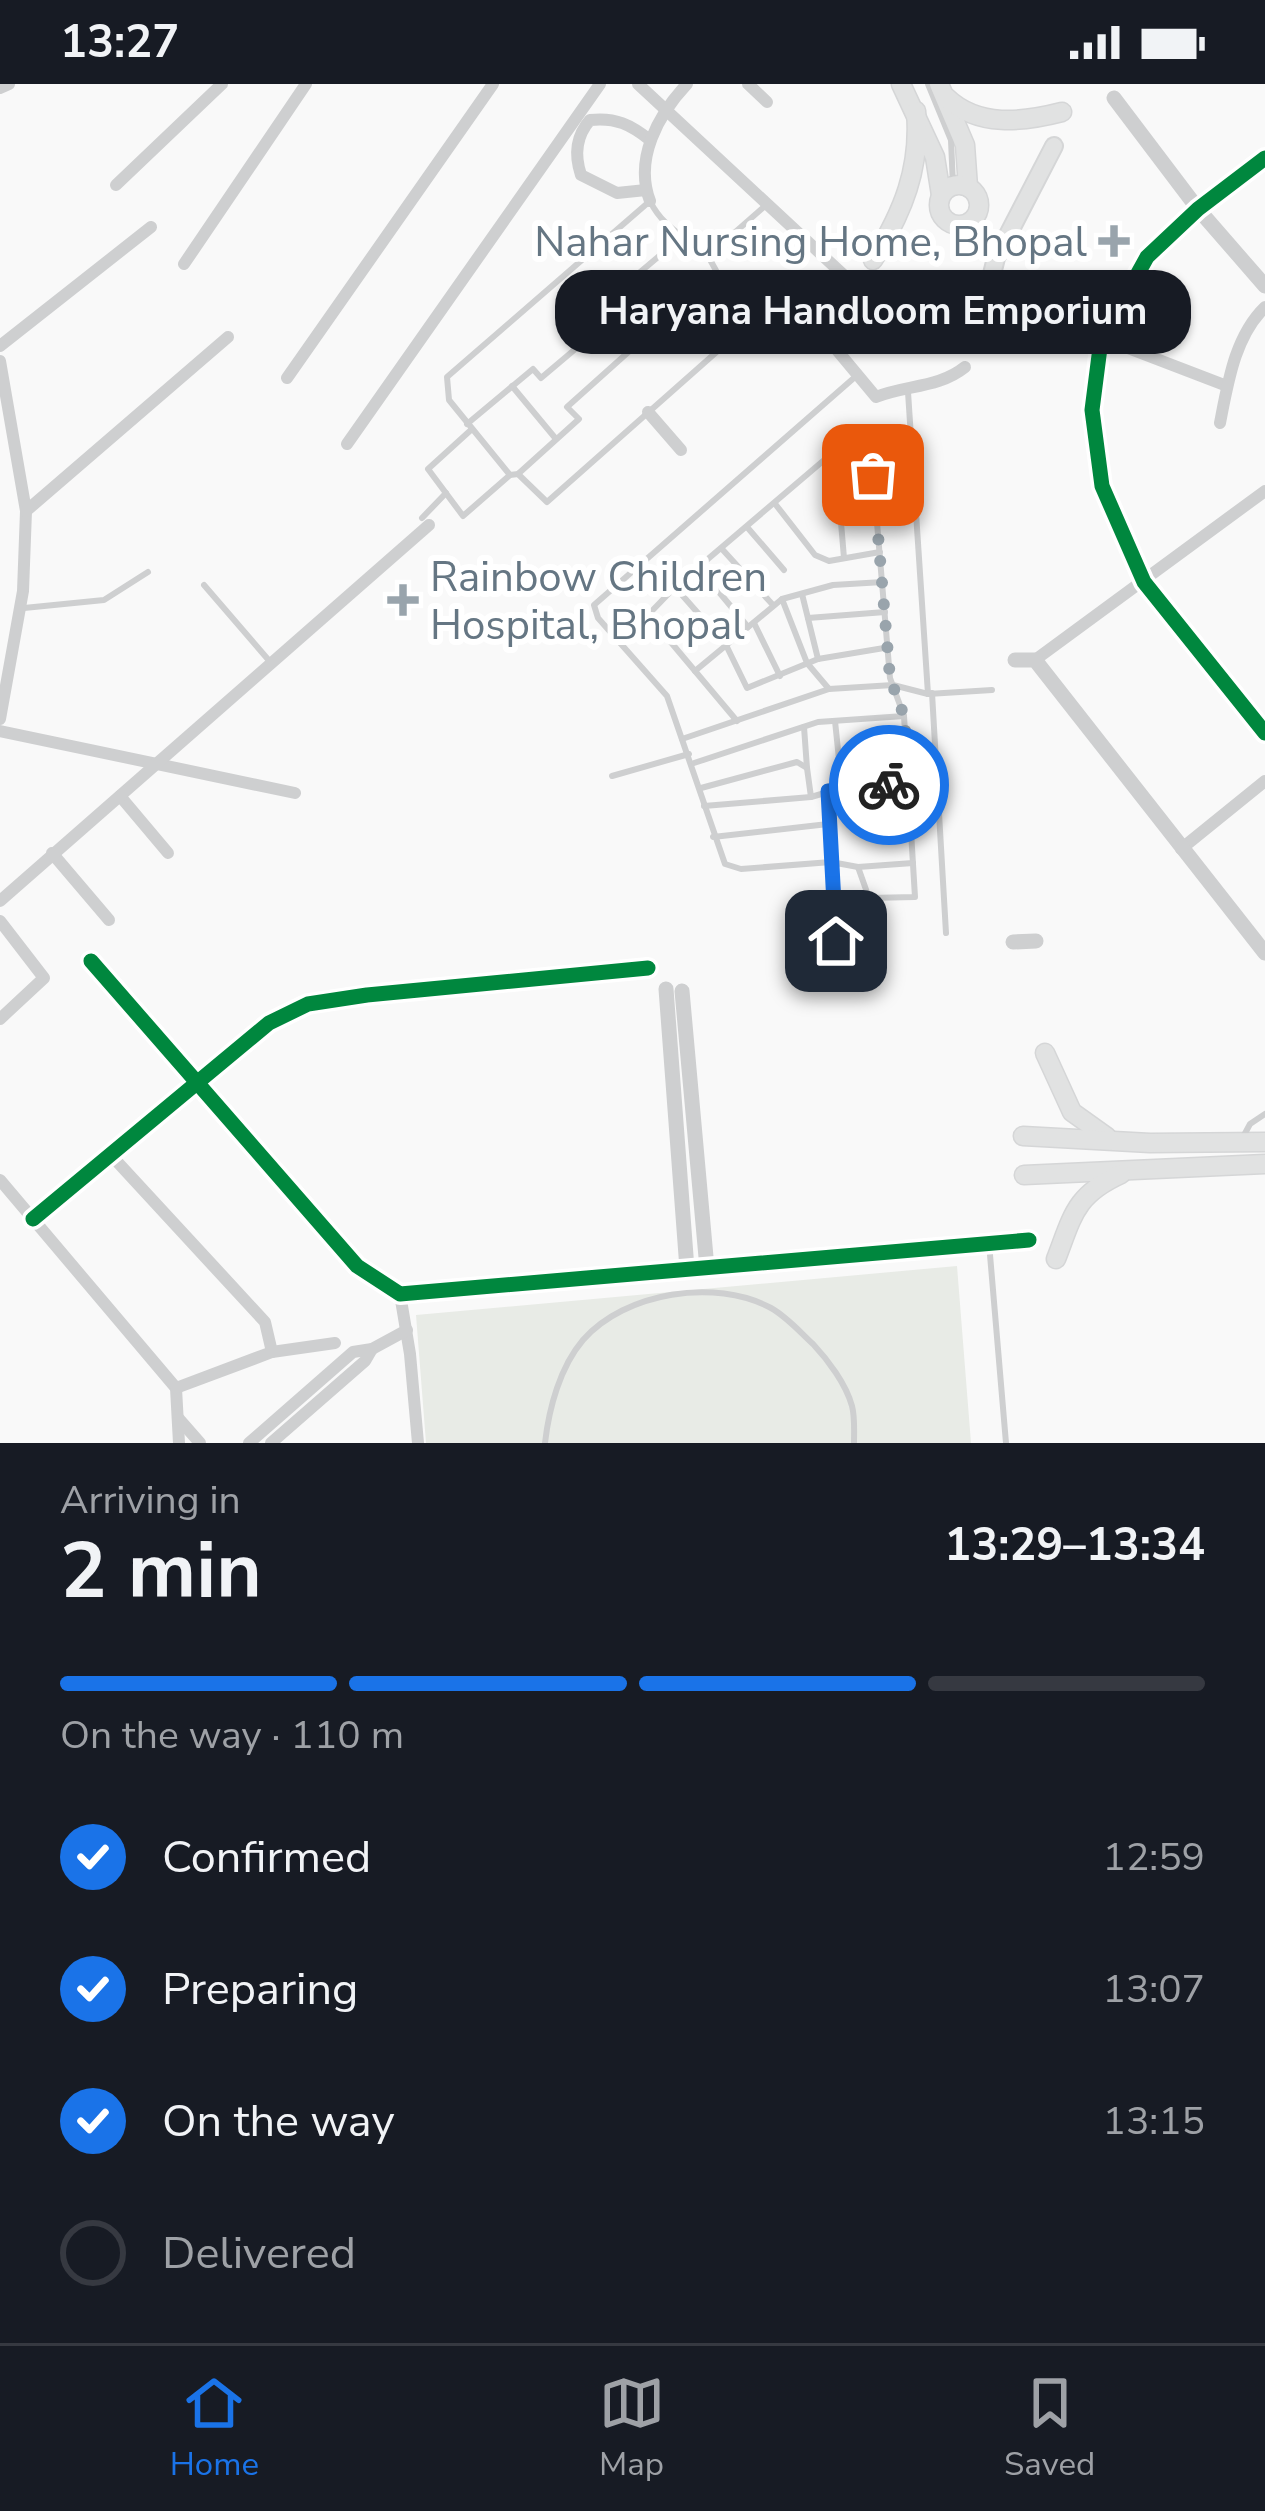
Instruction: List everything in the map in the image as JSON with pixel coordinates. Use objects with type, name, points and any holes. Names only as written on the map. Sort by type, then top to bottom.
[{"type":"main road","points":[[901,84],[954,189]]},
{"type":"main road","points":[[942,91],[965,145],[954,189]]},
{"type":"main road","points":[[942,91],[959,110],[1014,122],[1062,112]]},
{"type":"main road","points":[[874,260],[909,192],[918,138],[916,111]]},
{"type":"main road","points":[[987,294],[996,258],[1054,146]]},
{"type":"main road","points":[[1045,1053],[1072,1112],[1118,1142]]},
{"type":"main road","points":[[1022,1136],[1118,1142],[1265,1142]]},
{"type":"main road","points":[[1024,1175],[1265,1164]]},
{"type":"main road","points":[[1056,1259],[1075,1208],[1085,1195],[1125,1172]]},
{"type":"street","points":[[0,88],[9,84]]},
{"type":"street","points":[[116,185],[222,84]]},
{"type":"street","points":[[184,264],[306,84]]},
{"type":"street","points":[[287,379],[493,84]]},
{"type":"street","points":[[347,445],[600,84]]},
{"type":"street","points":[[638,84],[850,281]]},
{"type":"street","points":[[650,140],[632,125],[606,118],[590,120],[576,150],[581,175],[617,193],[648,196],[643,168],[650,140],[687,84]]},
{"type":"street","points":[[748,84],[767,102]]},
{"type":"street","points":[[1114,98],[1198,209],[1265,286]]},
{"type":"street","points":[[1265,158],[1198,209],[1147,257],[1101,340],[1092,387],[1096,459],[1106,498],[1144,582],[1265,733]]},
{"type":"street","points":[[0,346],[151,227]]},
{"type":"street","points":[[987,294],[1227,386]]},
{"type":"street","points":[[1220,423],[1247,324],[1265,307]]},
{"type":"street","points":[[816,334],[836,349],[876,398],[947,380],[965,367]]},
{"type":"street","points":[[26,512],[228,337]]},
{"type":"street","points":[[0,361],[26,512],[20,608],[0,719]]},
{"type":"street","points":[[648,412],[681,450]]},
{"type":"street","points":[[1015,660],[1035,660],[1265,491]]},
{"type":"street","points":[[3,892],[161,763],[425,522]]},
{"type":"street","points":[[1035,660],[1265,953]]},
{"type":"street","points":[[0,731],[295,793]]},
{"type":"street","points":[[1181,849],[1265,781]]},
{"type":"street","points":[[120,796],[168,853]]},
{"type":"street","points":[[52,853],[109,920]]},
{"type":"street","points":[[0,921],[44,979],[0,1018]]},
{"type":"street","points":[[1013,942],[1036,940]]},
{"type":"street","points":[[91,961],[357,1266],[400,1294],[1029,1240]]},
{"type":"street","points":[[33,1219],[269,1023],[308,1004],[367,994],[648,968]]},
{"type":"street","points":[[687,1269],[674,990],[707,1268]]},
{"type":"street","points":[[110,1154],[265,1322],[272,1352]]},
{"type":"street","points":[[0,1180],[176,1388],[180,1443]]},
{"type":"street","points":[[400,1294],[418,1443]]},
{"type":"street","points":[[250,1443],[353,1352],[372,1349],[407,1330]]},
{"type":"street","points":[[176,1388],[272,1352],[335,1343]]},
{"type":"street","points":[[271,1443],[365,1361],[372,1349]]},
{"type":"street","points":[[178,1418],[200,1443]]},
{"type":"lane","points":[[928,84],[951,140],[954,189]]},
{"type":"lane","points":[[648,196],[661,225],[683,236],[707,256],[727,287],[740,314],[738,333],[548,502],[514,475],[470,427],[449,400],[447,377],[648,196]]},
{"type":"lane","points":[[707,256],[765,206]]},
{"type":"lane","points":[[683,236],[620,289],[632,302],[541,379],[533,369],[512,386],[428,469],[464,516],[579,419],[568,407],[652,330],[665,344],[727,287]]},
{"type":"lane","points":[[638,274],[682,328]]},
{"type":"lane","points":[[855,376],[594,605],[598,618],[667,696],[725,863],[741,869],[831,862],[858,867],[913,863]]},
{"type":"lane","points":[[512,386],[556,439]]},
{"type":"lane","points":[[908,387],[946,933]]},
{"type":"lane","points":[[736,721],[648,615],[824,460],[837,475],[844,558]]},
{"type":"lane","points":[[837,475],[873,475],[912,463]]},
{"type":"lane","points":[[858,867],[869,898],[914,897],[908,755],[904,716],[893,686],[873,475]]},
{"type":"lane","points":[[425,522],[446,494]]},
{"type":"lane","points":[[776,505],[815,555],[829,561],[880,552]]},
{"type":"lane","points":[[747,527],[784,570]]},
{"type":"lane","points":[[722,549],[773,605]]},
{"type":"lane","points":[[699,568],[751,625],[780,676]]},
{"type":"lane","points":[[20,608],[104,600],[148,572]]},
{"type":"lane","points":[[695,671],[782,599],[833,585],[883,582]]},
{"type":"lane","points":[[204,585],[272,664]]},
{"type":"lane","points":[[675,587],[726,645],[747,688],[818,659],[890,647]]},
{"type":"lane","points":[[802,594],[818,659]]},
{"type":"lane","points":[[782,599],[807,663],[829,689]]},
{"type":"lane","points":[[808,618],[885,612]]},
{"type":"lane","points":[[682,740],[829,689],[992,690]]},
{"type":"lane","points":[[694,763],[804,727],[904,716]]},
{"type":"lane","points":[[835,721],[842,788]]},
{"type":"lane","points":[[804,727],[811,797]]},
{"type":"lane","points":[[612,776],[689,754]]},
{"type":"lane","points":[[839,760],[908,755]]},
{"type":"lane","points":[[701,788],[796,762],[806,768]]},
{"type":"lane","points":[[704,806],[910,783]]},
{"type":"lane","points":[[828,791],[836,952]]},
{"type":"lane","points":[[713,837],[828,824]]},
{"type":"lane","points":[[1241,1142],[1250,1124],[1265,1114]]},
{"type":"lane","points":[[989,1243],[1006,1443]]},
{"type":"lane","points":[[545,1443],[566,1367],[583,1340],[611,1316],[642,1302],[728,1293],[771,1308],[828,1360],[852,1405],[854,1443]]},
{"type":"shaded area","points":[[644,294],[664,316],[626,350],[606,328]]},
{"type":"shaded area","points":[[957,1266],[971,1443],[426,1443],[416,1315]]},
{"type":"cycle path","points":[[1265,158],[1198,209],[1147,257],[1101,340],[1092,410],[1102,486],[1144,582],[1265,733]]},
{"type":"cycle path","points":[[91,961],[357,1266],[400,1294],[1029,1240]]},
{"type":"cycle path","points":[[33,1219],[269,1023],[308,1004],[648,968]]},
{"type":"way so far","points":[[873,475],[890,678],[904,716],[910,783],[889,785]]},
{"type":"place","name":"Nahar Nursing Home, Bhopal","points":[[1114,241]]},
{"type":"place","name":"Haryana Handloom Emporium","points":[[873,475]]},
{"type":"place","name":"Rainbow Children Hospital, Bhopal","points":[[403,600]]},
{"type":"route","points":[[836,941],[828,791],[889,785]]}]
